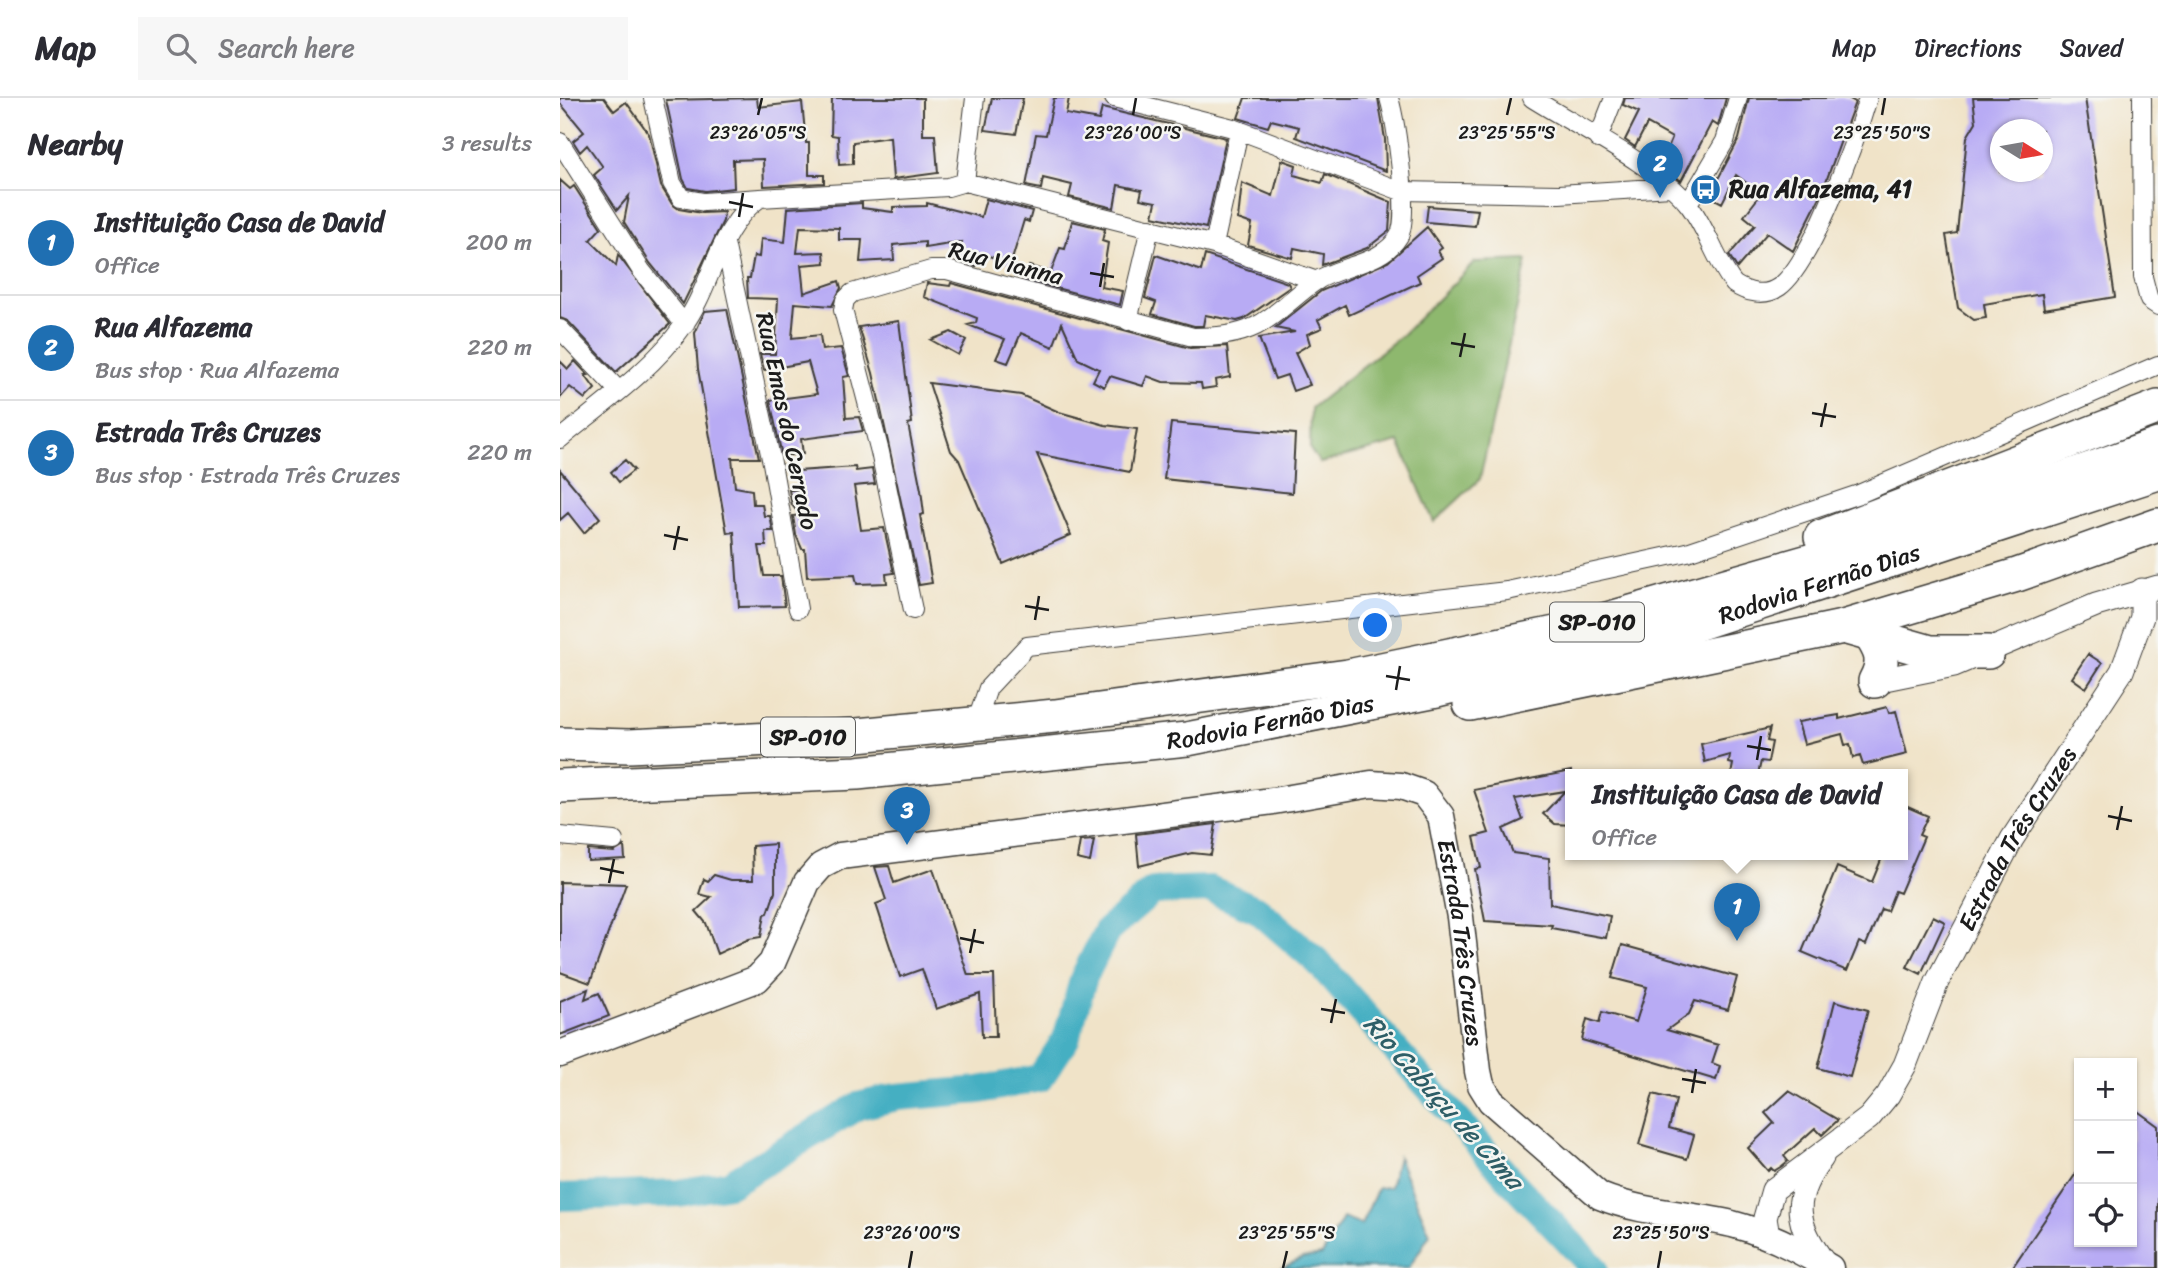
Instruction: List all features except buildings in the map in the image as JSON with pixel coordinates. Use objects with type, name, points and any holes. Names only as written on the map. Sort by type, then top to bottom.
[{"type":"highway","points":[[1550,634],[1777,554],[2158,407]]},
{"type":"highway","name":"Rodovia Fernão Dias","points":[[560,744],[629,746],[857,735],[1055,716],[1348,676],[1550,634],[1914,531],[2158,445]]},
{"type":"highway","name":"Rodovia Fernão Dias","points":[[560,786],[857,773],[1187,739],[1437,690],[1657,637],[2158,473]]},
{"type":"highway","points":[[1187,739],[1239,744],[1401,718],[1856,630],[2158,525]]},
{"type":"highway","points":[[1856,630],[1931,652],[1988,652]]},
{"type":"highway","points":[[1856,630],[1880,650],[1883,662],[1875,681]]},
{"type":"main road","name":"Estrada Três Cruzes","points":[[560,1054],[757,979],[772,963],[807,882],[821,866],[840,856],[1273,801],[1371,784],[1401,786],[1424,794],[1441,816],[1460,917],[1478,1071],[1481,1085],[1491,1101],[1600,1196],[1621,1203],[1733,1225],[1768,1236],[1828,1266]]},
{"type":"street","points":[[653,98],[672,183],[681,198],[704,202],[948,187],[965,182],[1214,245],[1317,281]]},
{"type":"street","points":[[965,182],[975,98]]},
{"type":"street","points":[[1114,98],[1239,131],[1401,191],[1559,194],[1671,187]]},
{"type":"street","name":"Rua Vianna","points":[[913,610],[880,452],[843,310],[845,300],[852,293],[931,270],[947,270],[1193,337],[1222,337],[1255,327],[1317,281],[1391,248],[1400,234],[1404,219],[1394,114],[1389,98]]},
{"type":"street","points":[[1532,98],[1671,187],[1688,204],[1734,284],[1744,290],[1765,293],[1780,287],[1805,256],[1868,98]]},
{"type":"street","points":[[1598,139],[1614,98]]},
{"type":"street","points":[[1688,204],[1725,141],[1738,98]]},
{"type":"street","points":[[2142,98],[2143,277],[2149,300],[2158,306]]},
{"type":"street","points":[[1214,245],[1239,131]]},
{"type":"street","points":[[560,142],[641,270],[685,324]]},
{"type":"street","points":[[560,439],[619,391],[685,324],[740,216],[760,198]]},
{"type":"street","points":[[1128,321],[1150,228]]},
{"type":"street","name":"Rua Emas do Cerrado","points":[[725,243],[772,463],[798,609]]},
{"type":"street","points":[[560,329],[619,391]]},
{"type":"street","points":[[976,723],[988,688],[1027,646],[1507,591],[1687,552],[1859,494],[2158,365]]},
{"type":"street","name":"Estrada Três Cruzes","points":[[1875,681],[1955,665],[2096,605],[2150,589]]},
{"type":"street","name":"Estrada Três Cruzes","points":[[1768,1236],[1766,1211],[1773,1190],[1869,1118],[1888,1095],[1905,1065],[1937,982],[2012,839],[2122,671],[2150,589]]},
{"type":"street","points":[[560,836],[614,841]]},
{"type":"street","name":"Estrada Três Cruzes","points":[[1828,1266],[1806,1239],[1799,1208],[1802,1188],[1830,1147]]},
{"type":"green space","points":[[1527,260],[1480,479],[1434,522],[1399,442],[1320,463],[1310,449],[1311,408],[1402,335],[1475,262]]},
{"type":"water","points":[[1398,1157],[1430,1234],[1409,1268],[1281,1268],[1303,1258],[1322,1255],[1343,1218],[1361,1225],[1378,1188],[1390,1187]]},
{"type":"waterway","name":"Rio Cabuçu de Cima","points":[[560,1197],[679,1193],[729,1184],[858,1106],[897,1097],[980,1090],[1040,1078],[1066,1039],[1084,977],[1107,931],[1153,891],[1210,889],[1258,910],[1318,962],[1513,1183],[1594,1268]]},
{"type":"place","name":"Rua Alfazema, 41","points":[[1706,189]]},
{"type":"place","name":"Rua Alfazema","points":[[1660,198]]},
{"type":"place","name":"Estrada Três Cruzes","points":[[907,845]]},
{"type":"place","name":"Instituição Casa de David","points":[[1737,941]]}]
